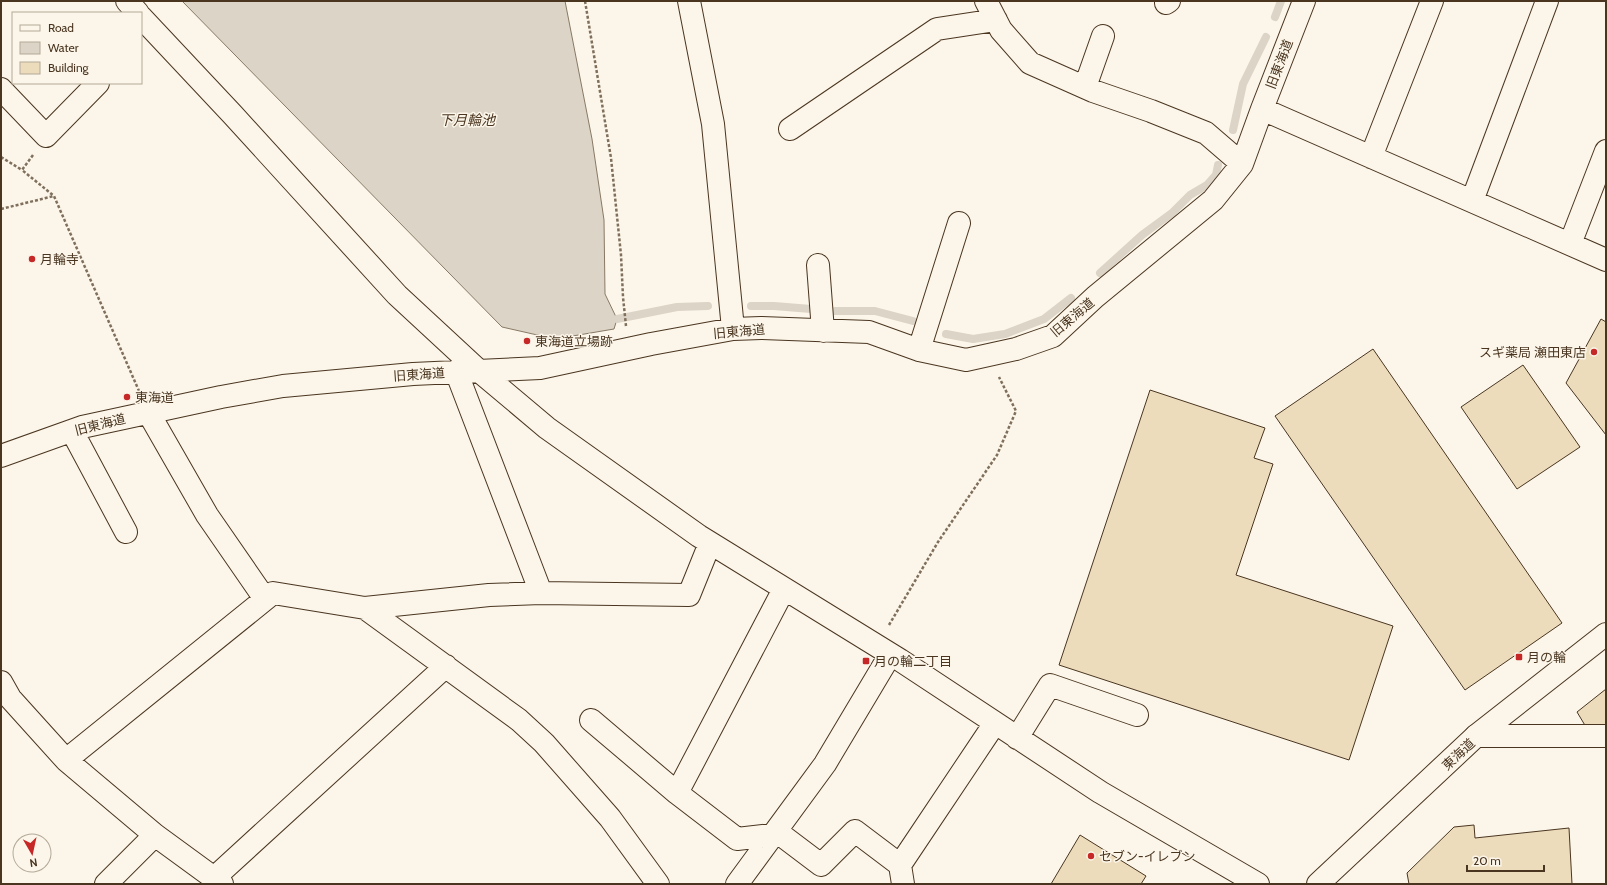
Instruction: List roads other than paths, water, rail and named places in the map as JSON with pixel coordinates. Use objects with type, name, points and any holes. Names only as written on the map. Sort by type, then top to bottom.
[{"type":"main road","points":[[127,1],[135,12]]},
{"type":"main road","points":[[689,1],[712,124],[732,329]]},
{"type":"main road","points":[[986,1],[1001,30],[1030,63],[1085,87],[1206,133],[1242,164]]},
{"type":"main road","name":"旧東海道","points":[[1,456],[82,427],[221,396],[283,386],[413,374],[540,368],[651,344],[732,329],[761,328],[870,332],[919,350],[966,360],[1016,349],[1053,336],[1095,297],[1212,200],[1242,164],[1304,1]]},
{"type":"main road","points":[[1371,157],[1432,1]]},
{"type":"main road","points":[[1472,201],[1547,1]]},
{"type":"main road","points":[[790,129],[937,29],[996,20]]},
{"type":"main road","points":[[143,24],[233,114],[397,295],[478,370],[547,428],[692,532],[883,650],[1100,792],[1258,884]]},
{"type":"main road","points":[[1085,87],[1103,36]]},
{"type":"main road","points":[[1,89],[46,136],[97,84]]},
{"type":"main road","points":[[1262,109],[1606,260]]},
{"type":"main road","points":[[1570,244],[1606,151]]},
{"type":"main road","points":[[919,350],[959,222]]},
{"type":"main road","points":[[818,265],[823,331]]},
{"type":"main road","points":[[456,371],[541,593]]},
{"type":"main road","points":[[148,412],[207,515],[265,599]]},
{"type":"main road","points":[[72,431],[126,532]]},
{"type":"main road","points":[[66,760],[273,592],[365,608],[489,595],[541,593],[690,595],[710,543]]},
{"type":"main road","points":[[677,793],[784,589]]},
{"type":"main road","points":[[365,608],[519,720],[544,743],[610,818],[658,884]]},
{"type":"main road","name":"東海道","points":[[1318,884],[1476,736],[1606,634]]},
{"type":"main road","points":[[737,884],[825,764],[883,650]]},
{"type":"main road","points":[[1,682],[10,698],[66,760],[155,835],[218,881],[446,666]]},
{"type":"main road","points":[[1017,738],[1050,685],[1137,714]]},
{"type":"main road","points":[[591,720],[677,793],[737,839],[780,834],[821,865],[855,831],[902,875],[996,723]]},
{"type":"main road","points":[[1476,736],[1606,736]]},
{"type":"main road","points":[[106,884],[155,835]]},
{"type":"water","name":"下月輪池","points":[[182,1],[565,1],[592,139],[604,220],[605,294],[617,319],[614,329],[555,339],[502,327]]},
{"type":"waterway","points":[[1275,17],[1281,1]]},
{"type":"waterway","points":[[1233,130],[1243,84],[1266,37]]},
{"type":"waterway","points":[[1100,273],[1142,235],[1172,213],[1190,195],[1207,185],[1216,175],[1218,165]]},
{"type":"waterway","points":[[946,334],[973,339],[1005,334],[1044,319],[1071,298]]},
{"type":"waterway","points":[[617,319],[677,307],[708,306]]},
{"type":"waterway","points":[[751,306],[811,309]]},
{"type":"waterway","points":[[835,311],[875,311],[913,321]]},
{"type":"place","name":"月輪寺","points":[[32,259]]},
{"type":"place","name":"東海道立場跡","points":[[527,341]]},
{"type":"place","name":"スギ薬局 瀬田東店","points":[[1594,352]]},
{"type":"place","name":"東海道","points":[[127,397]]},
{"type":"place","name":"月の輪","points":[[1519,657]]},
{"type":"place","name":"月の輪二丁目","points":[[866,661]]},
{"type":"place","name":"セブン-イレブン","points":[[1091,856]]}]
